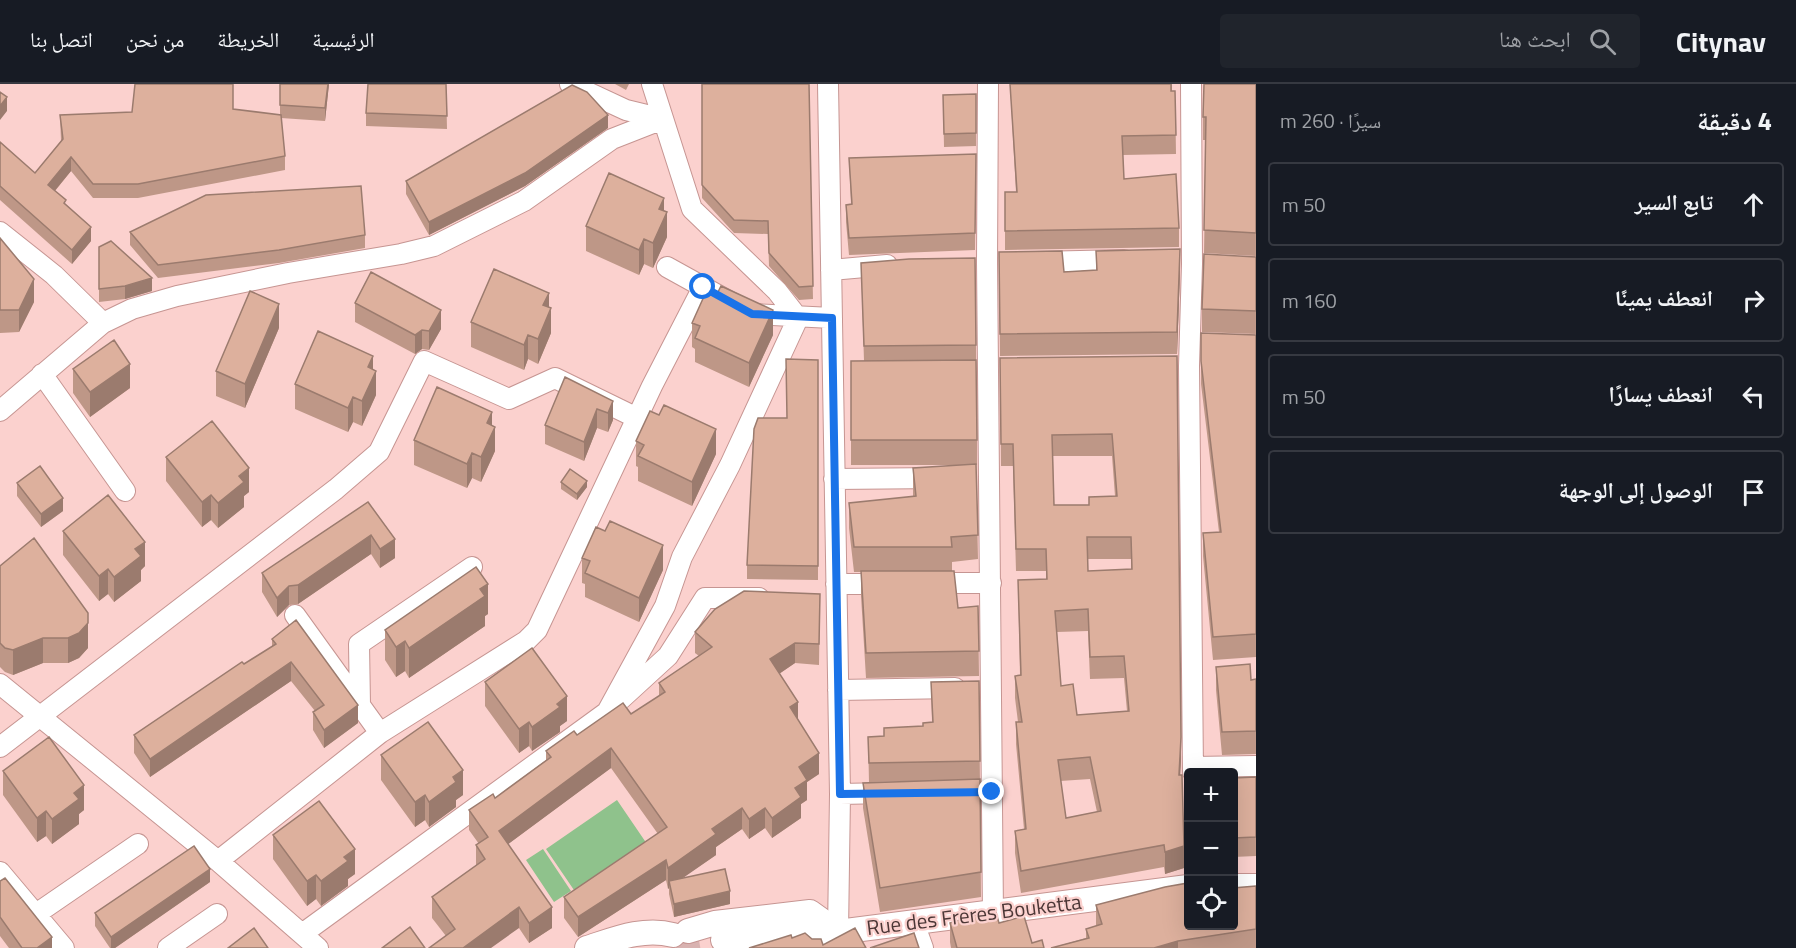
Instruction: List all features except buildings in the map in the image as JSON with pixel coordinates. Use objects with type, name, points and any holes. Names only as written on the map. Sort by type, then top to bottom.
[{"type":"main road","points":[[1238,886],[1256,886]]},
{"type":"main road","name":"Rue des Frères Bouketta","points":[[714,944],[817,930],[838,932],[993,914],[1184,888]]},
{"type":"main road","points":[[676,938],[715,923],[810,912],[838,932],[817,948]]},
{"type":"main road","points":[[587,948],[657,931],[676,938],[701,937],[714,944]]},
{"type":"street","points":[[570,84],[626,110],[663,119]]},
{"type":"street","points":[[828,84],[840,794],[838,932]]},
{"type":"street","points":[[988,84],[987,262],[993,370],[989,477],[993,914]]},
{"type":"street","points":[[1191,84],[1192,262],[1189,366],[1193,768]]},
{"type":"street","points":[[656,87],[663,119],[692,208],[777,291],[798,318]]},
{"type":"street","points":[[0,411],[102,324],[132,309],[177,296],[434,246],[524,201],[612,139],[663,119]]},
{"type":"street","points":[[964,159],[986,158]]},
{"type":"street","points":[[829,163],[851,162]]},
{"type":"street","points":[[0,232],[54,275],[102,324]]},
{"type":"street","points":[[964,263],[1147,260]]},
{"type":"street","points":[[1170,260],[1214,266]]},
{"type":"street","points":[[831,270],[908,263]]},
{"type":"street","points":[[667,267],[752,314],[832,318]]},
{"type":"street","points":[[218,861],[380,733],[526,641],[537,630],[703,287]]},
{"type":"street","points":[[607,712],[665,606],[682,557],[730,465],[798,318]]},
{"type":"street","points":[[1190,342],[1212,344]]},
{"type":"street","points":[[0,747],[336,489],[379,452],[424,361],[509,399],[555,378],[638,418]]},
{"type":"street","points":[[1166,366],[1189,366]]},
{"type":"street","points":[[967,373],[993,370]]},
{"type":"street","points":[[42,374],[125,491]]},
{"type":"street","points":[[832,374],[855,374]]},
{"type":"street","points":[[834,479],[989,477]]},
{"type":"street","points":[[360,705],[359,644],[472,567]]},
{"type":"street","points":[[813,599],[836,592],[990,583]]},
{"type":"street","points":[[302,934],[607,712],[668,656],[705,598],[778,599]]},
{"type":"street","points":[[295,615],[380,733]]},
{"type":"street","points":[[0,684],[218,861],[318,948]]},
{"type":"street","points":[[838,690],[991,688]]},
{"type":"street","points":[[1224,768],[1256,766]]},
{"type":"street","points":[[969,792],[992,792]]},
{"type":"street","points":[[840,794],[910,793]]},
{"type":"street","points":[[36,914],[138,844]]},
{"type":"street","points":[[0,872],[64,948]]},
{"type":"street","points":[[168,948],[217,914]]},
{"type":"street","points":[[914,922],[923,948]]},
{"type":"green space","points":[[617,800],[647,844],[576,893],[546,849]]},
{"type":"green space","points":[[543,849],[571,891],[554,902],[526,860]]},
{"type":"tunnel","points":[[676,948],[723,940]]},
{"type":"route","points":[[703,287],[752,314],[832,318],[840,794],[992,792]]}]
